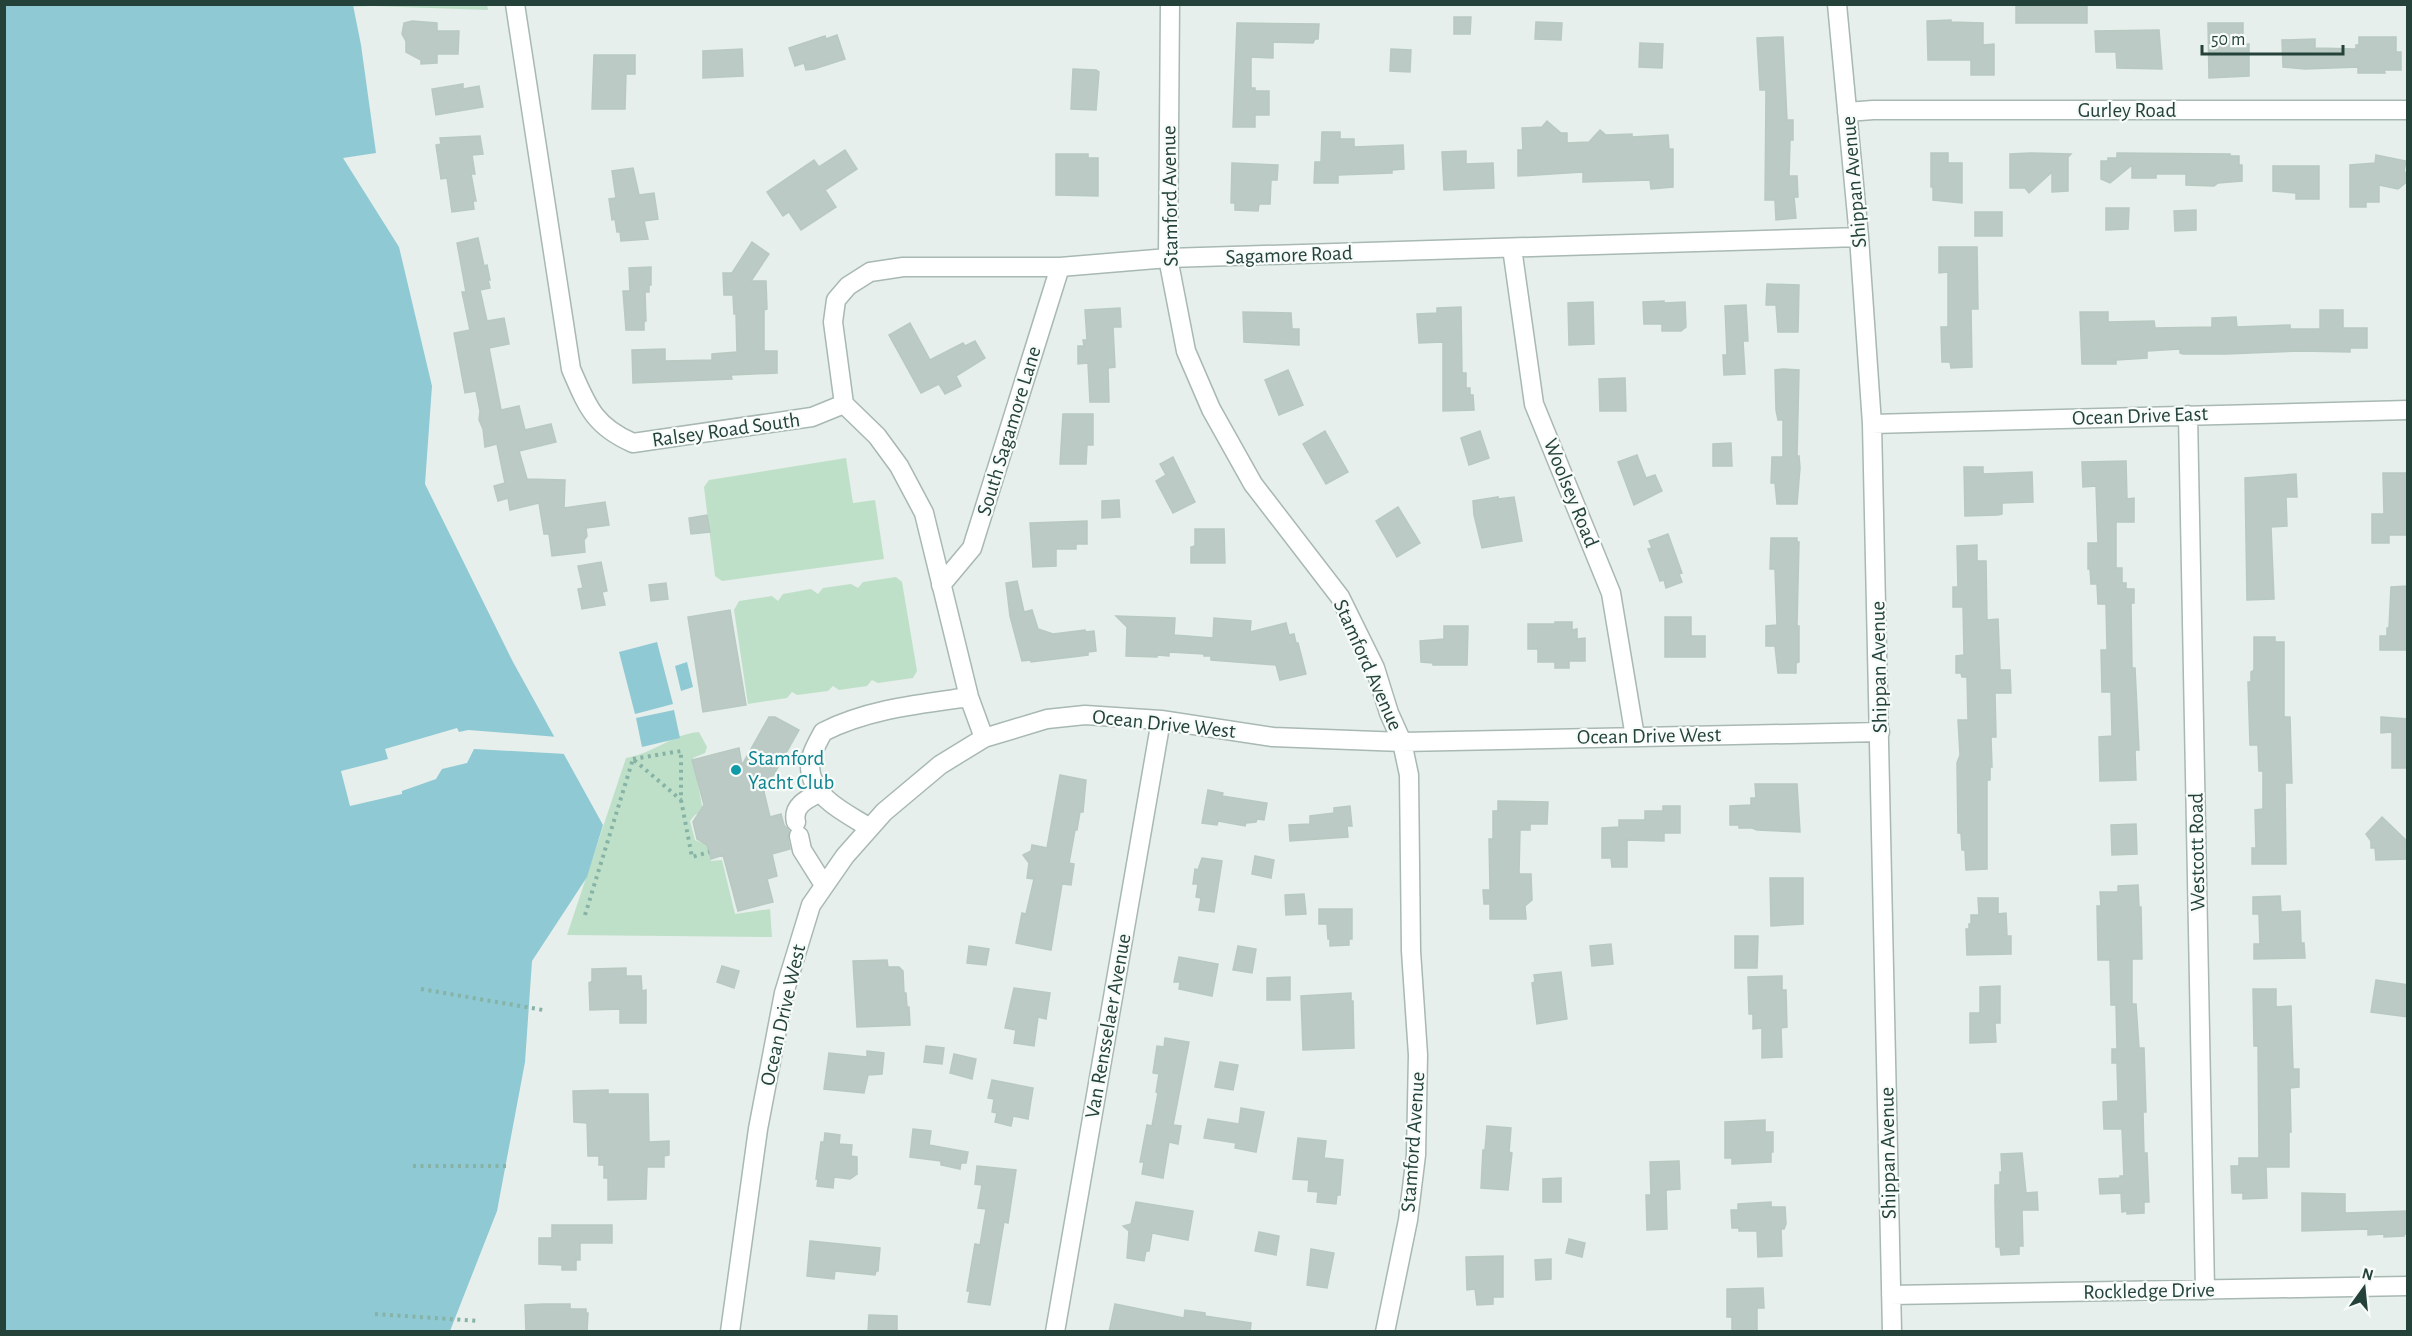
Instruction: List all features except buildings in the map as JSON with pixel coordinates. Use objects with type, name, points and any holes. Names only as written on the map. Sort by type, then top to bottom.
[{"type":"street","name":"Ralsey Road South","points":[[515,4],[571,369],[590,411],[614,434],[633,443],[812,417],[844,404]]},
{"type":"street","name":"Stamford Avenue","points":[[1170,4],[1168,258],[1186,351],[1211,409],[1253,484],[1340,597],[1375,669],[1389,713],[1402,742],[1409,775],[1411,951],[1418,1055],[1418,1113],[1416,1155],[1408,1220],[1385,1332]]},
{"type":"street","name":"Shippan Avenue","points":[[1837,4],[1859,237],[1872,424],[1892,1332]]},
{"type":"street","name":"Gurley Road","points":[[1847,112],[2408,110]]},
{"type":"street","name":"Sagamore Road","points":[[844,404],[833,322],[836,300],[848,286],[870,272],[903,267],[1060,267],[1168,258],[1859,237]]},
{"type":"street","name":"Woolsey Road","points":[[1512,248],[1534,404],[1611,593],[1635,737]]},
{"type":"street","name":"South Sagamore Lane","points":[[941,585],[972,548],[1060,267]]},
{"type":"street","points":[[844,404],[877,436],[900,466],[924,513],[969,697],[984,738]]},
{"type":"street","name":"Ocean Drive East","points":[[1872,424],[2408,410]]},
{"type":"street","name":"Westcott Road","points":[[2188,415],[2205,1290]]},
{"type":"street","points":[[870,828],[819,793],[810,768],[814,751],[823,732],[837,724],[864,716],[907,706],[969,697]]},
{"type":"street","name":"Ocean Drive West","points":[[730,1332],[758,1129],[784,993],[812,905],[845,856],[891,805],[924,777],[984,738],[1028,724],[1065,717],[1106,715],[1161,720],[1273,737],[1402,742],[1880,732]]},
{"type":"street","name":"Van Rensselaer Avenue","points":[[1055,1332],[1161,720]]},
{"type":"street","points":[[819,793],[798,807],[795,817],[802,850],[824,885]]},
{"type":"street","name":"Rockledge Drive","points":[[1892,1295],[2408,1286]]},
{"type":"path","points":[[633,759],[681,751],[681,800],[692,857],[709,852]]},
{"type":"path","points":[[633,759],[681,800]]},
{"type":"path","points":[[585,915],[633,759]]},
{"type":"path","points":[[421,989],[543,1010]]},
{"type":"path","points":[[413,1166],[510,1166]]},
{"type":"path","points":[[375,1314],[478,1321]]},
{"type":"green space","points":[[318,4],[487,4],[488,10],[372,6],[317,8]]},
{"type":"green space","points":[[846,458],[853,503],[875,500],[884,559],[722,581],[715,576],[704,487],[709,480]]},
{"type":"green space","points":[[896,577],[902,582],[917,671],[913,678],[878,683],[872,680],[867,686],[839,690],[833,686],[828,691],[797,695],[792,692],[787,698],[748,704],[734,610],[739,601],[772,596],[778,601],[783,594],[811,589],[818,594],[823,588],[851,584],[858,588],[863,582]]},
{"type":"green space","points":[[699,732],[707,747],[705,753],[693,758],[703,811],[690,821],[695,840],[707,845],[711,861],[722,860],[735,914],[770,909],[772,937],[567,935],[626,758],[645,753],[680,736]]},
{"type":"water","points":[[5,5],[353,5],[376,153],[343,158],[399,247],[432,386],[425,484],[513,662],[603,825],[587,877],[532,961],[525,1062],[497,1211],[450,1331],[5,1332]]},
{"type":"water","points":[[657,642],[673,704],[635,714],[619,652]]},
{"type":"water","points":[[687,662],[693,687],[681,691],[675,666]]},
{"type":"water","points":[[674,710],[680,738],[642,747],[636,718]]},
{"type":"pier","points":[[457,728],[459,732],[468,730],[558,737],[566,754],[474,749],[467,763],[442,769],[436,779],[402,791],[402,794],[350,806],[341,771],[388,759],[385,749]]},
{"type":"place","name":"Stamford Yacht Club","points":[[736,770]]}]
